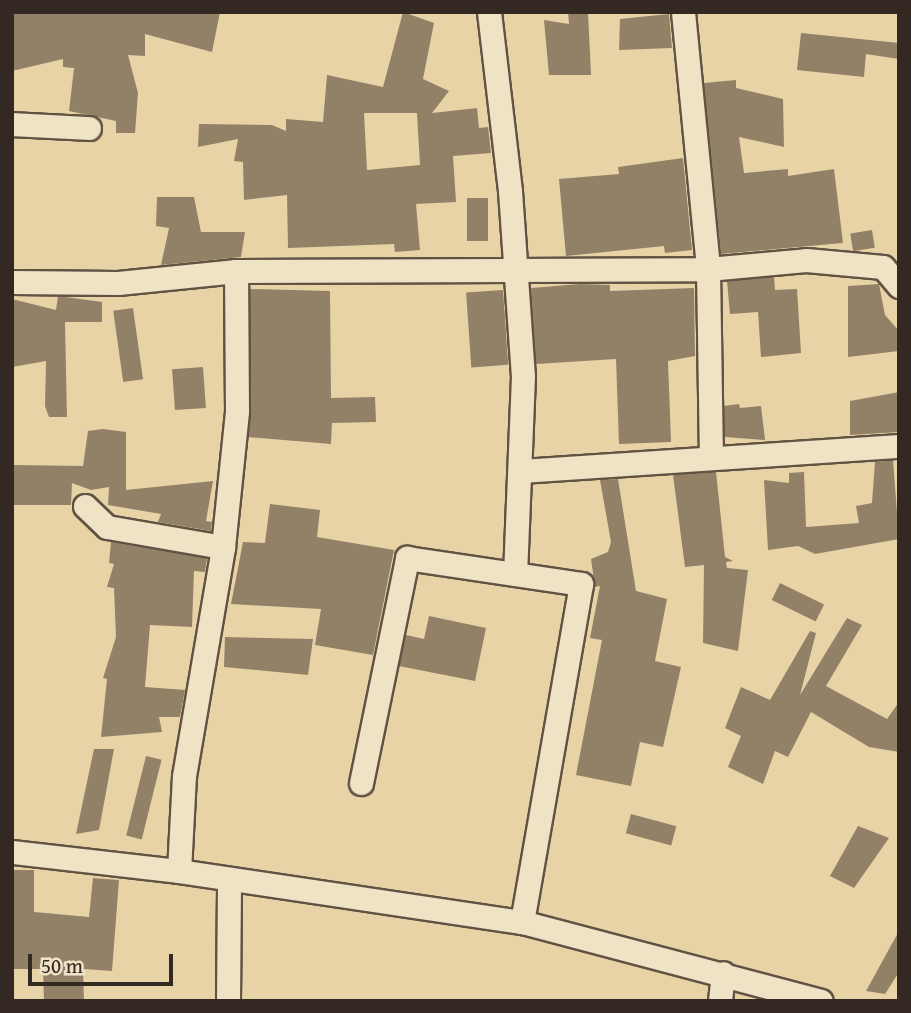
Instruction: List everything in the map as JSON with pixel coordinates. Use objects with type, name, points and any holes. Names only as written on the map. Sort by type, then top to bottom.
[{"type":"street","points":[[489,12],[516,271],[521,471],[515,574]]},
{"type":"street","points":[[683,12],[708,269],[711,457]]},
{"type":"street","points":[[12,124],[89,128]]},
{"type":"street","points":[[12,282],[118,283],[236,271],[708,269],[806,260],[883,267],[899,286]]},
{"type":"street","points":[[179,871],[184,776],[223,547],[237,411],[236,271]]},
{"type":"street","points":[[521,471],[899,446]]},
{"type":"street","points":[[85,506],[107,527],[223,547]]},
{"type":"street","points":[[361,783],[402,562],[412,556],[515,574],[575,580],[583,592],[522,922]]},
{"type":"street","points":[[12,852],[179,871],[522,922],[821,1001]]},
{"type":"street","points":[[228,1001],[229,880]]},
{"type":"street","points":[[720,1001],[723,973]]},
{"type":"building","points":[[12,12],[220,12],[212,52],[145,34],[145,56],[128,55],[138,93],[135,133],[116,133],[116,121],[69,111],[74,68],[63,67],[63,59],[12,71]]},
{"type":"building","points":[[403,12],[434,23],[423,79],[449,91],[432,113],[477,108],[479,128],[488,127],[491,153],[453,156],[456,202],[416,204],[420,250],[395,252],[394,244],[288,248],[287,195],[244,200],[243,162],[234,161],[238,139],[198,147],[199,124],[272,125],[286,131],[286,119],[323,122],[327,75],[383,87]],"holes":[[[364,113],[417,113],[420,165],[367,170]]]},
{"type":"building","points":[[568,12],[588,12],[591,75],[549,75],[544,20],[569,24]]},
{"type":"building","points":[[669,14],[672,48],[619,50],[620,19]]},
{"type":"building","points":[[801,33],[899,43],[899,59],[866,54],[864,77],[797,70]]},
{"type":"building","points":[[736,80],[736,88],[783,99],[784,147],[739,137],[744,173],[788,169],[788,176],[834,169],[843,243],[721,254],[704,83]]},
{"type":"building","points":[[683,158],[692,250],[665,253],[664,246],[566,256],[559,179],[619,174],[618,167]]},
{"type":"building","points":[[157,197],[194,197],[201,232],[245,232],[241,257],[161,265],[169,228],[156,226]]},
{"type":"building","points":[[467,198],[488,198],[488,241],[467,241]]},
{"type":"building","points":[[872,230],[875,248],[853,251],[850,233]]},
{"type":"building","points":[[774,277],[775,290],[797,289],[801,353],[761,357],[758,312],[730,314],[727,281]]},
{"type":"building","points":[[580,284],[610,285],[610,291],[694,288],[695,356],[668,361],[671,442],[619,444],[616,359],[536,364],[531,288]]},
{"type":"building","points":[[879,284],[885,315],[899,331],[899,351],[848,357],[848,286]]},
{"type":"building","points":[[250,289],[330,291],[331,398],[375,397],[376,422],[332,423],[331,444],[248,437]]},
{"type":"building","points":[[503,290],[508,365],[471,367],[466,293]]},
{"type":"building","points":[[58,296],[102,302],[102,322],[65,322],[67,417],[49,417],[45,406],[46,361],[12,367],[12,299],[56,310]]},
{"type":"building","points":[[133,308],[143,379],[123,382],[113,311]]},
{"type":"building","points":[[203,367],[206,408],[175,410],[172,369]]},
{"type":"building","points":[[899,392],[899,432],[850,435],[850,401]]},
{"type":"building","points":[[739,404],[740,408],[761,406],[765,440],[725,437],[724,406]]},
{"type":"building","points":[[103,429],[126,432],[126,490],[213,481],[206,521],[212,522],[211,531],[158,522],[161,514],[108,505],[109,487],[91,490],[72,483],[71,505],[12,505],[12,465],[83,466],[88,431]]},
{"type":"building","points":[[893,460],[899,539],[815,554],[798,546],[768,550],[764,480],[789,483],[789,473],[804,472],[806,527],[859,523],[856,506],[872,503],[875,462]]},
{"type":"building","points":[[716,472],[725,557],[733,561],[726,562],[727,568],[748,570],[738,651],[703,643],[704,565],[685,567],[673,475]]},
{"type":"building","points":[[618,479],[636,591],[667,599],[655,661],[681,667],[663,747],[640,742],[631,786],[576,775],[602,640],[590,638],[600,586],[595,587],[591,559],[608,552],[611,542],[600,480]]},
{"type":"building","points":[[270,504],[320,510],[317,537],[394,550],[373,655],[315,645],[321,609],[231,604],[243,542],[265,543]]},
{"type":"building","points":[[111,542],[207,558],[205,572],[194,571],[192,627],[150,625],[145,687],[185,690],[180,717],[159,717],[162,732],[101,737],[107,679],[103,678],[116,637],[114,588],[107,587],[114,564],[109,563]]},
{"type":"building","points":[[780,583],[824,604],[816,622],[772,600]]},
{"type":"building","points":[[429,616],[486,628],[475,681],[399,666],[406,635],[424,639]]},
{"type":"building","points":[[847,618],[862,625],[826,686],[887,719],[899,702],[899,752],[869,747],[811,712],[788,757],[775,751],[763,784],[728,767],[741,736],[725,728],[741,687],[770,700],[810,631],[816,633],[800,695]]},
{"type":"building","points":[[225,637],[313,639],[308,675],[224,667]]},
{"type":"building","points":[[94,749],[114,749],[99,830],[76,834]]},
{"type":"building","points":[[146,756],[162,760],[142,839],[126,836]]},
{"type":"building","points":[[631,814],[676,826],[671,845],[626,833]]},
{"type":"building","points":[[858,826],[889,838],[854,888],[830,876]]},
{"type":"building","points":[[12,870],[34,870],[34,912],[89,917],[93,878],[119,880],[112,971],[83,969],[84,1001],[44,1001],[43,969],[12,969]]},
{"type":"building","points":[[899,931],[899,972],[885,994],[866,991]]}]
